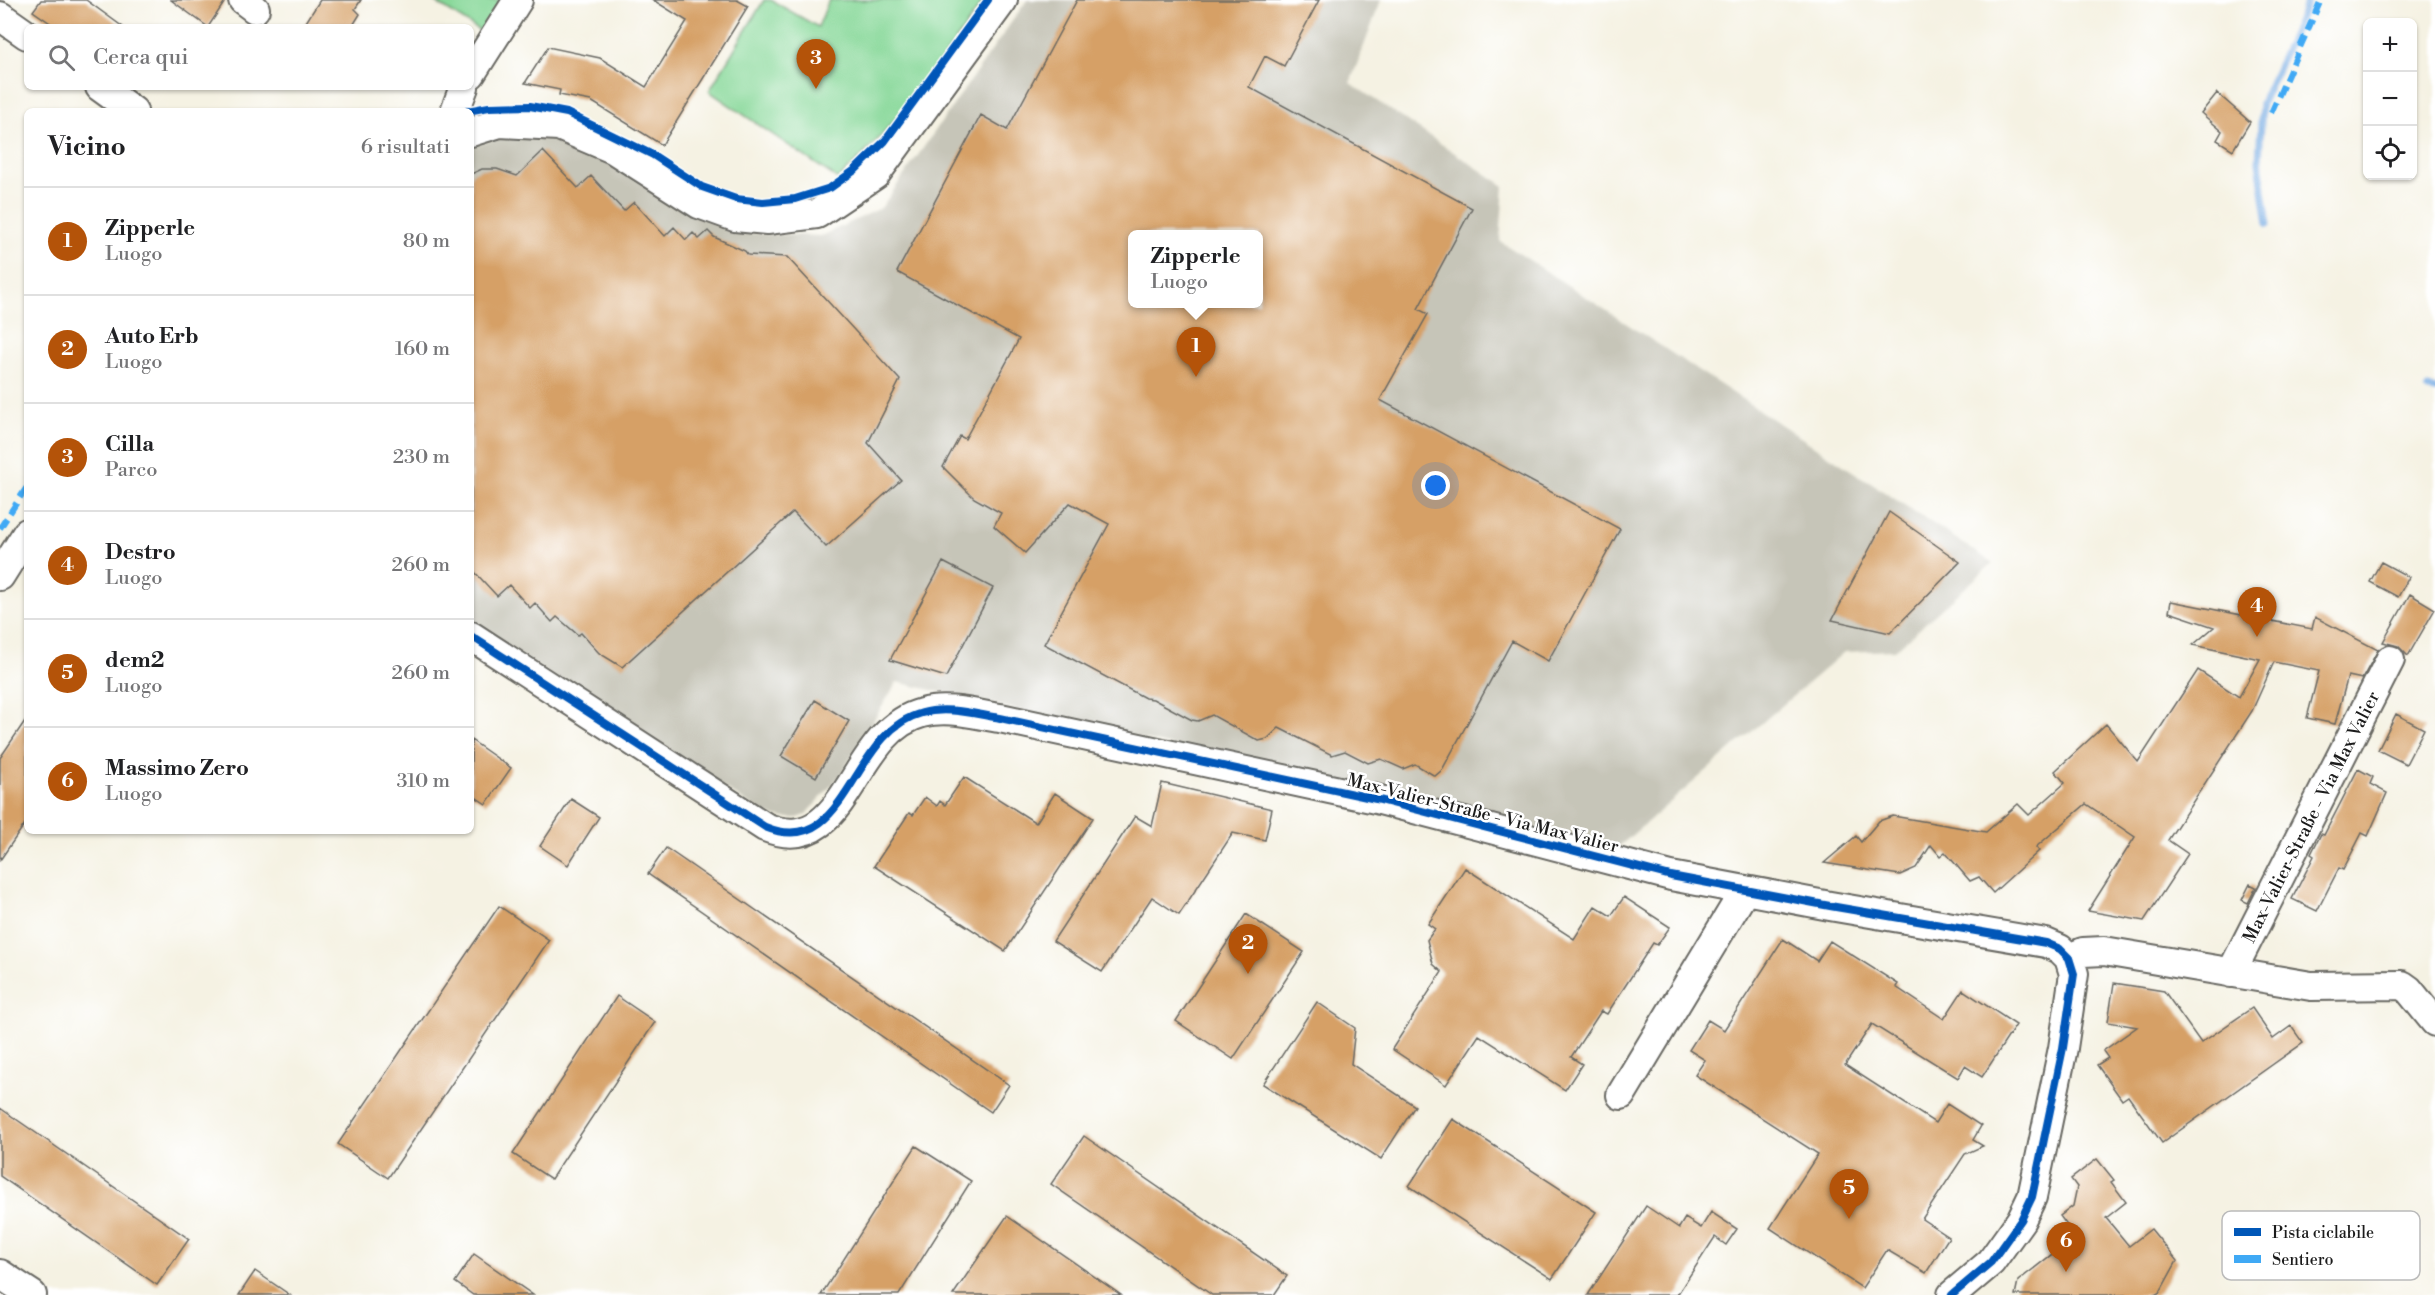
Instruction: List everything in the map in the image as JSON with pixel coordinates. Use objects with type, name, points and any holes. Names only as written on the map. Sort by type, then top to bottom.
[{"type":"street","points":[[474,69],[518,0]]},
{"type":"street","points":[[474,131],[500,123],[559,126],[613,148],[699,204],[735,217],[767,220],[817,214],[875,175],[1002,0]]},
{"type":"street","points":[[0,16],[24,33]]},
{"type":"street","points":[[104,90],[129,108]]},
{"type":"street","points":[[456,108],[463,90]]},
{"type":"street","points":[[0,576],[24,538]]},
{"type":"street","name":"Max-Valier-Straße - Via Max Valier","points":[[474,638],[765,827],[781,833],[797,834],[822,823],[877,742],[898,723],[921,713],[944,709],[1000,718],[1376,800],[1671,876],[2046,943],[2060,949],[2069,958]]},
{"type":"street","name":"Max-Valier-Straße - Via Max Valier","points":[[2231,974],[2390,660]]},
{"type":"street","points":[[1621,1095],[1745,890]]},
{"type":"street","points":[[1952,1295],[1991,1262],[2021,1220],[2032,1197],[2073,992],[2074,974],[2069,958],[2083,952],[2104,951],[2311,986],[2402,985],[2409,990],[2435,1022]]},
{"type":"street","points":[[0,1274],[32,1295]]},
{"type":"shaded area","points":[[1027,0],[1381,0],[1350,83],[1504,186],[1500,241],[1993,563],[1895,650],[1844,652],[1616,849],[897,682],[841,774],[807,814],[798,818],[783,818],[763,813],[474,625],[474,146],[503,137],[558,140],[607,162],[707,220],[743,233],[821,236],[881,208]]},
{"type":"green space","points":[[432,0],[506,0],[483,33],[474,27],[474,24],[469,24]]},
{"type":"green space","points":[[764,0],[771,0],[818,27],[829,0],[984,0],[934,71],[898,116],[838,179],[709,91]]},
{"type":"building","points":[[41,0],[86,0],[119,24],[52,24],[33,11]]},
{"type":"building","points":[[171,0],[226,0],[210,24],[204,24]]},
{"type":"building","points":[[320,0],[361,0],[355,9],[360,14],[354,24],[305,24]]},
{"type":"building","points":[[653,0],[737,0],[748,6],[662,145],[591,101],[559,95],[560,90],[525,83],[548,47],[600,58],[646,87],[687,21]]},
{"type":"building","points":[[1077,0],[1319,0],[1284,66],[1265,56],[1249,87],[1472,208],[1418,309],[1428,314],[1380,400],[1620,529],[1548,661],[1512,641],[1442,770],[1435,776],[1415,764],[1403,769],[1381,759],[1368,763],[1345,751],[1332,755],[1279,728],[1267,739],[1259,741],[1212,715],[1198,721],[1192,720],[1153,699],[1145,698],[1044,644],[1109,524],[1070,503],[1025,553],[994,526],[1001,513],[974,498],[943,467],[960,436],[965,439],[1019,339],[897,272],[981,115],[1007,130]]},
{"type":"building","points":[[2217,93],[2250,122],[2233,150],[2217,140],[2222,131],[2201,113]]},
{"type":"building","points":[[543,151],[578,188],[591,176],[624,211],[634,202],[665,236],[674,227],[686,240],[693,233],[699,239],[708,231],[714,237],[745,251],[748,255],[787,257],[900,380],[868,443],[901,480],[826,547],[793,512],[622,667],[599,653],[581,633],[578,635],[557,617],[552,622],[535,603],[530,608],[509,585],[497,596],[474,571],[474,173],[482,169],[497,169],[517,176]]},
{"type":"building","points":[[1889,512],[1960,562],[1890,633],[1832,620]]},
{"type":"building","points":[[943,562],[993,588],[946,677],[890,660]]},
{"type":"building","points":[[2381,562],[2409,577],[2398,597],[2370,582]]},
{"type":"building","points":[[2410,594],[2435,609],[2408,656],[2398,646],[2383,642]]},
{"type":"building","points":[[2171,601],[2312,629],[2315,617],[2378,650],[2362,679],[2348,676],[2335,724],[2307,718],[2319,671],[2274,662],[2252,711],[2168,840],[2188,854],[2144,921],[2088,911],[2135,837],[2086,804],[2036,847],[2039,851],[1993,893],[1979,877],[1970,881],[1945,852],[1940,856],[1931,845],[1916,868],[1900,875],[1824,863],[1856,836],[1861,842],[1879,821],[1893,816],[1986,832],[2018,804],[2029,815],[2065,783],[2055,771],[2106,724],[2138,762],[2198,670],[2239,697],[2260,659],[2193,645],[2214,627],[2169,612]]},
{"type":"building","points":[[815,700],[849,721],[816,777],[781,756]]},
{"type":"building","points":[[2396,714],[2424,729],[2406,764],[2378,750]]},
{"type":"building","points":[[24,722],[24,825],[0,860],[0,758]]},
{"type":"building","points":[[474,742],[511,768],[486,804],[474,796]]},
{"type":"building","points":[[2358,769],[2373,777],[2370,784],[2387,793],[2368,836],[2362,833],[2343,870],[2339,868],[2317,911],[2292,899],[2314,856],[2311,854],[2321,834],[2324,835]]},
{"type":"building","points":[[964,777],[1036,823],[1055,793],[1093,818],[1005,951],[874,866],[909,813],[913,815],[925,797],[937,806],[940,801],[945,805]]},
{"type":"building","points":[[1162,783],[1272,809],[1265,840],[1233,833],[1179,915],[1152,897],[1102,972],[1053,941],[1135,816],[1152,826]]},
{"type":"building","points":[[571,799],[599,817],[568,865],[540,846]]},
{"type":"building","points":[[666,848],[1009,1085],[991,1112],[648,874]]},
{"type":"building","points":[[1465,868],[1574,939],[1595,906],[1611,916],[1624,897],[1670,927],[1657,945],[1653,943],[1607,1014],[1601,1011],[1571,1057],[1582,1064],[1565,1090],[1479,1035],[1446,1085],[1392,1049],[1442,972],[1433,964],[1427,940],[1435,929],[1428,924]]},
{"type":"building","points":[[2250,884],[2256,887],[2248,903],[2242,900]]},
{"type":"building","points":[[499,906],[549,940],[388,1178],[338,1144]]},
{"type":"building","points":[[1246,914],[1304,952],[1233,1059],[1176,1021]]},
{"type":"building","points":[[1783,939],[1817,961],[1830,941],[1898,984],[1896,987],[1944,1019],[1963,990],[2016,1025],[1982,1077],[1965,1066],[1958,1078],[1872,1024],[1845,1065],[1935,1123],[1947,1104],[1981,1126],[1973,1140],[1983,1146],[1965,1154],[1922,1219],[1949,1237],[1926,1273],[1887,1250],[1862,1288],[1770,1228],[1818,1154],[1695,1075],[1705,1060],[1689,1050],[1708,1020],[1724,1030]]},
{"type":"building","points":[[2114,983],[2164,991],[2201,1043],[2252,1008],[2273,1039],[2291,1026],[2303,1043],[2162,1143],[2128,1096],[2122,1100],[2097,1065],[2108,1058],[2103,1051],[2137,1027],[2108,1022]]},
{"type":"building","points":[[617,996],[655,1022],[551,1179],[513,1154]]},
{"type":"building","points":[[1317,1002],[1355,1028],[1351,1064],[1415,1106],[1381,1159],[1263,1084]]},
{"type":"building","points":[[0,1108],[189,1239],[157,1285],[0,1176]]},
{"type":"building","points":[[1453,1119],[1596,1212],[1552,1279],[1409,1186]]},
{"type":"building","points":[[1084,1136],[1287,1276],[1274,1295],[1212,1295],[1051,1184]]},
{"type":"building","points":[[916,1146],[971,1181],[899,1295],[821,1295]]},
{"type":"building","points":[[2097,1159],[2114,1180],[2111,1182],[2126,1202],[2106,1218],[2129,1246],[2151,1229],[2177,1261],[2160,1292],[2155,1295],[2015,1295],[2018,1281],[2075,1236],[2060,1216],[2073,1206],[2077,1187],[2071,1179]]},
{"type":"building","points":[[1646,1206],[1679,1228],[1685,1218],[1701,1228],[1711,1212],[1737,1229],[1726,1245],[1715,1237],[1677,1295],[1588,1295]]},
{"type":"building","points":[[1007,1216],[1121,1295],[953,1295]]},
{"type":"building","points":[[474,1254],[533,1295],[473,1295],[455,1282]]},
{"type":"building","points":[[255,1271],[290,1295],[239,1295]]},
{"type":"waterway","points":[[2268,224],[2259,162],[2262,103],[2308,0]]},
{"type":"waterway","points":[[2428,389],[2435,390]]},
{"type":"marked path","points":[[2271,113],[2321,0]]},
{"type":"marked path","points":[[0,528],[24,492]]},
{"type":"cycle path","points":[[474,110],[530,106],[567,113],[653,155],[702,187],[736,199],[763,202],[795,199],[830,188],[855,170],[885,141],[988,0]]},
{"type":"cycle path","points":[[474,638],[765,827],[793,833],[815,826],[832,811],[878,744],[898,725],[922,713],[951,710],[1000,718],[1376,799],[1671,876],[2046,943],[2060,949],[2069,958],[2074,974],[2063,1048],[2032,1197],[2021,1220],[1991,1262],[1952,1295]]},
{"type":"place","name":"Cilla","points":[[816,89]]},
{"type":"place","name":"Zipperle","points":[[1196,377]]},
{"type":"place","name":"Destro","points":[[2257,637]]},
{"type":"place","name":"Auto Erb","points":[[1248,974]]},
{"type":"place","name":"dem2","points":[[1849,1219]]},
{"type":"place","name":"Massimo Zero","points":[[2066,1272]]}]
